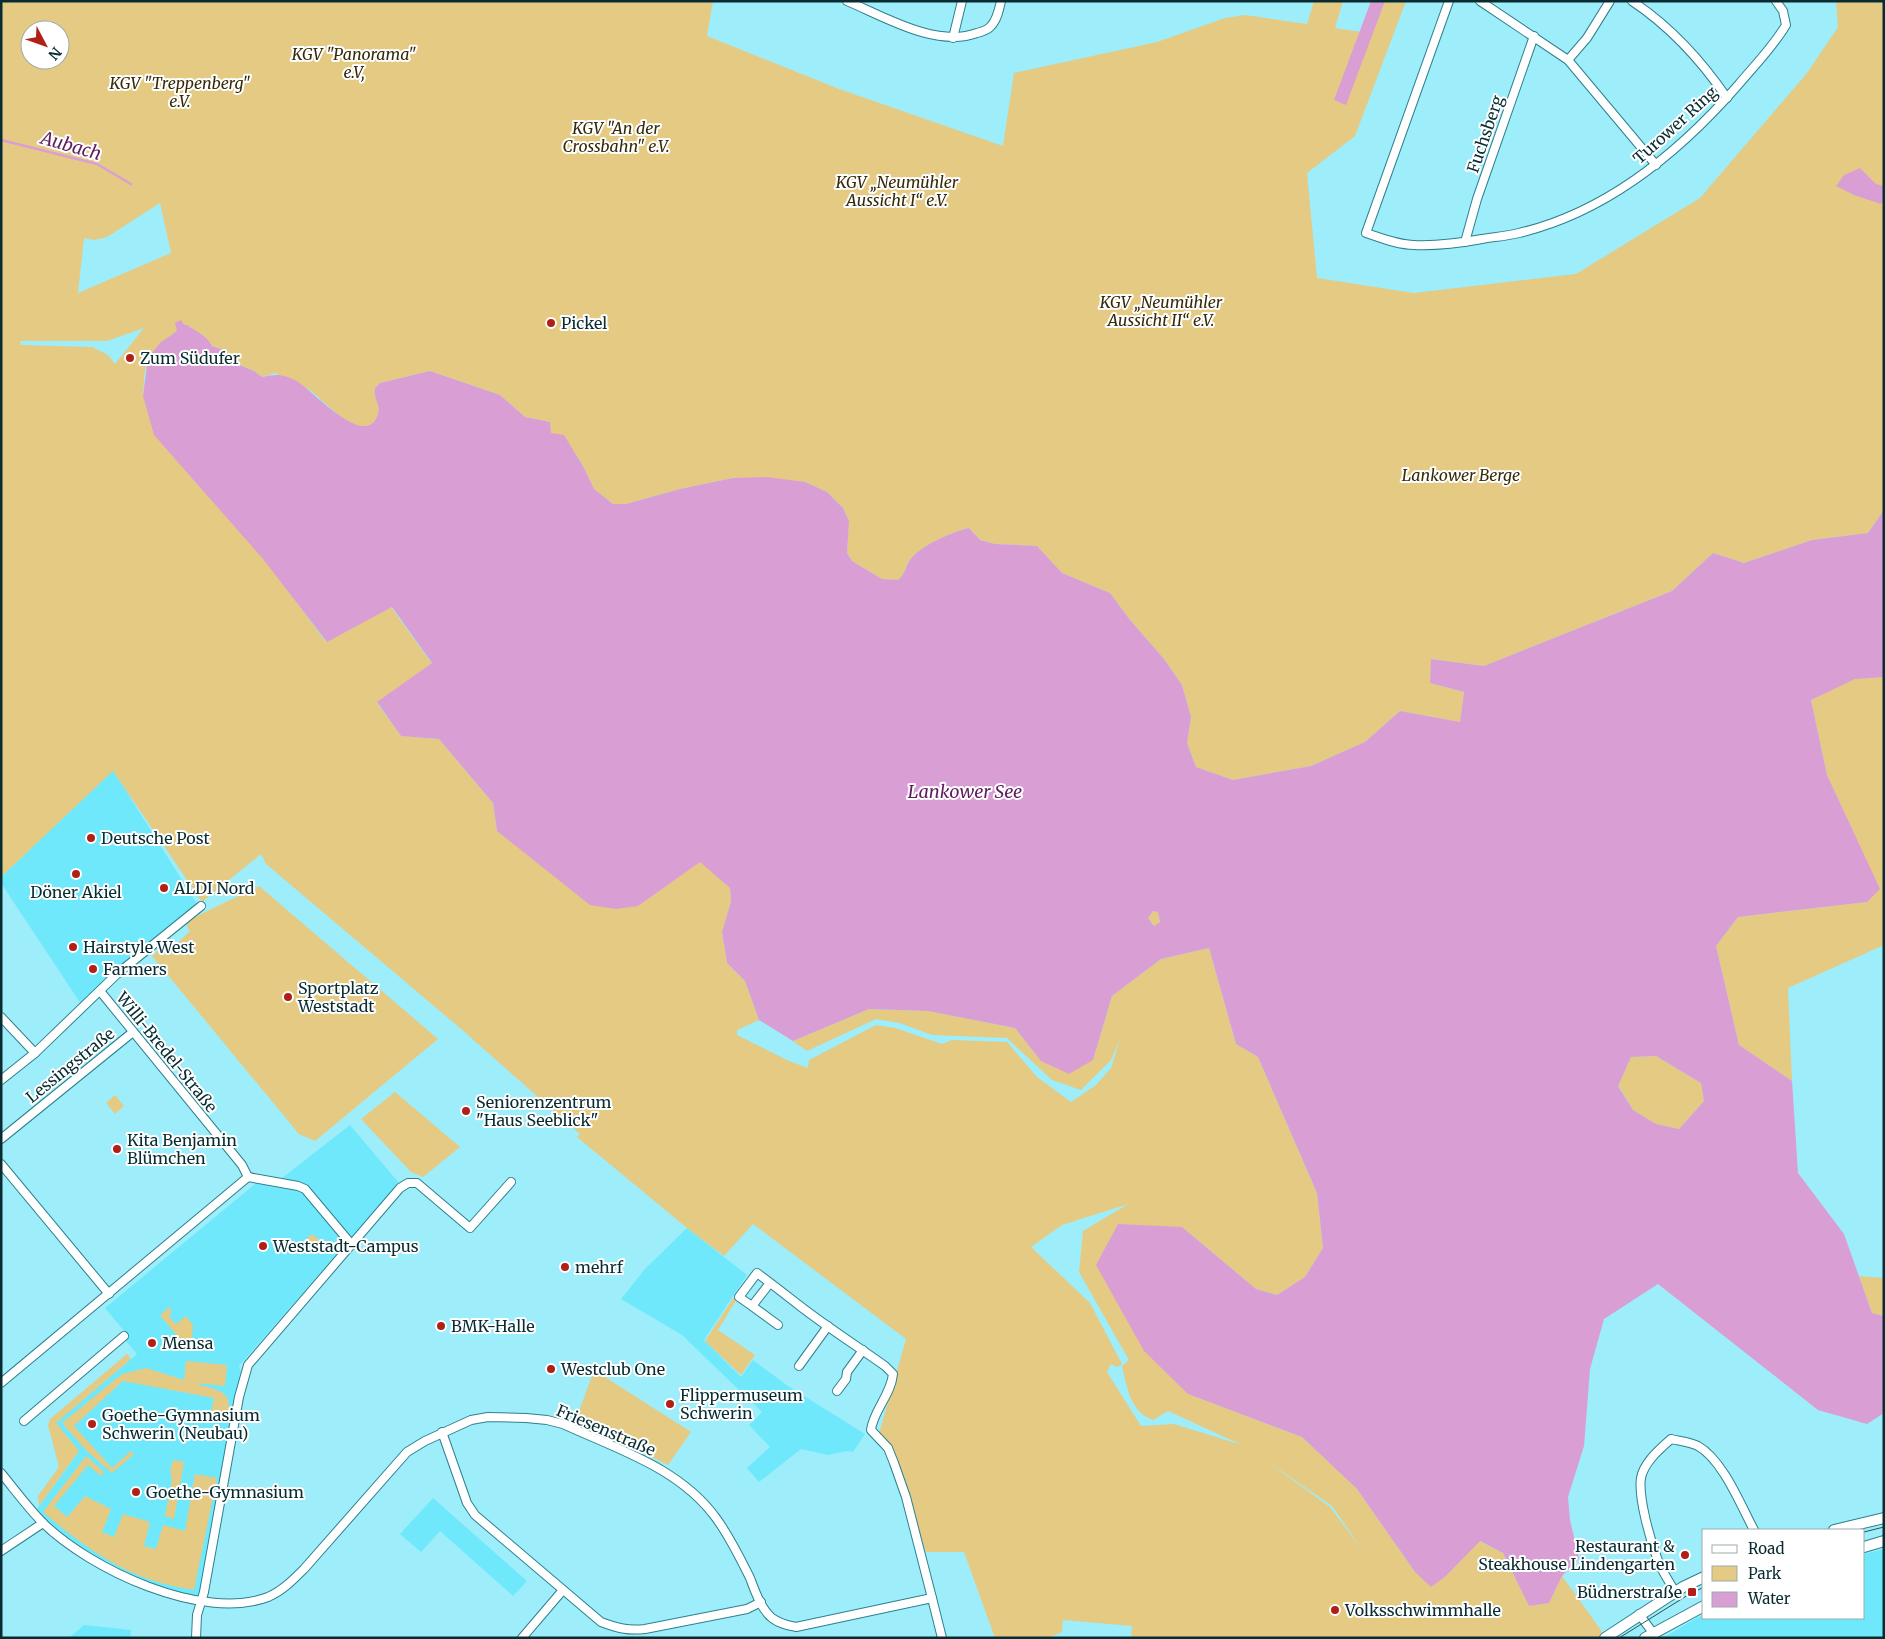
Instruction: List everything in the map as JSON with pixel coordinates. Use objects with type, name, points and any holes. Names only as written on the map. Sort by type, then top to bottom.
[{"type":"street","points":[[847,1],[912,28],[953,38],[968,36],[990,27],[999,12],[1001,1]]},
{"type":"street","points":[[953,38],[962,1]]},
{"type":"street","name":"Turower Ring","points":[[1449,1],[1366,233],[1412,245],[1464,242],[1519,234],[1568,217],[1613,194],[1656,165],[1694,132],[1727,98],[1777,40],[1786,25],[1783,11],[1776,1]]},
{"type":"street","points":[[1480,1],[1568,60],[1656,165]]},
{"type":"street","points":[[1568,60],[1587,38],[1610,1]]},
{"type":"street","points":[[1632,1],[1650,13],[1680,40],[1707,69],[1727,98]]},
{"type":"street","name":"Fuchsberg","points":[[1464,242],[1477,199],[1534,36]]},
{"type":"street","name":"Lessingstraße","points":[[1,1080],[36,1053],[117,974],[201,906]]},
{"type":"street","name":"Willi-Bredel-Straße","points":[[100,991],[242,1165],[248,1176]]},
{"type":"street","points":[[1,1017],[36,1053]]},
{"type":"street","name":"Lessingstraße","points":[[1,1139],[133,1032]]},
{"type":"street","points":[[1,1164],[109,1294]]},
{"type":"street","points":[[1,1383],[248,1176],[305,1189],[352,1245]]},
{"type":"street","points":[[196,1638],[197,1615],[202,1602],[240,1397],[248,1365],[400,1188],[408,1183],[417,1183],[470,1228],[511,1182]]},
{"type":"street","points":[[778,1325],[739,1297],[757,1273],[893,1374],[887,1395],[872,1423],[871,1430],[888,1448],[906,1497],[942,1638]]},
{"type":"street","points":[[752,1306],[770,1283]]},
{"type":"street","points":[[800,1366],[828,1326]]},
{"type":"street","points":[[24,1421],[124,1336]]},
{"type":"street","points":[[837,1391],[863,1350]]},
{"type":"street","name":"Friesenstraße","points":[[1,1473],[43,1523],[70,1545],[101,1564],[143,1584],[202,1602],[227,1604],[248,1602],[268,1597],[289,1584],[407,1452],[442,1432],[471,1420],[488,1417],[547,1420],[563,1424],[670,1474],[698,1497],[716,1517],[728,1536],[770,1616],[782,1625],[796,1627],[932,1598]]},
{"type":"street","points":[[442,1432],[467,1503],[475,1516],[601,1622],[618,1629],[631,1631],[746,1609],[761,1602]]},
{"type":"street","points":[[1675,1592],[1657,1559],[1648,1530],[1641,1496],[1641,1477],[1653,1455],[1671,1439],[1698,1446],[1710,1456],[1725,1476],[1753,1529]]},
{"type":"street","points":[[1838,1529],[1884,1518]]},
{"type":"street","points":[[1,1551],[43,1523]]},
{"type":"street","points":[[1865,1547],[1884,1541]]},
{"type":"street","points":[[1605,1638],[1639,1614],[1702,1578]]},
{"type":"street","points":[[522,1638],[562,1590]]},
{"type":"street","points":[[1639,1614],[1650,1636],[1702,1607]]},
{"type":"shaded area","points":[[113,770],[197,904],[83,1007],[1,883],[1,877]]},
{"type":"shaded area","points":[[350,1125],[399,1183],[239,1366],[244,1380],[202,1602],[153,1589],[70,1545],[34,1513],[79,1451],[55,1423],[137,1354],[126,1341],[125,1332],[105,1308],[260,1180],[277,1182]]},
{"type":"shaded area","points":[[687,1228],[747,1275],[704,1340],[741,1377],[753,1360],[788,1386],[865,1434],[853,1452],[847,1451],[828,1455],[801,1449],[759,1482],[747,1468],[770,1447],[749,1425],[762,1412],[682,1335],[621,1299],[645,1269]]},
{"type":"shaded area","points":[[433,1498],[527,1581],[513,1596],[440,1531],[421,1552],[400,1534]]},
{"type":"shaded area","points":[[1884,1549],[1884,1638],[1663,1638],[1702,1616],[1702,1619],[1865,1619],[1865,1554]]},
{"type":"shaded area","points":[[84,1625],[131,1630],[130,1638],[69,1638]]},
{"type":"green space","points":[[1,1],[713,1],[707,36],[839,89],[1003,146],[1014,73],[1157,42],[1225,18],[1245,15],[1307,24],[1314,1],[1343,1],[1335,28],[1368,33],[1379,1],[1406,1],[1355,136],[1307,173],[1317,278],[1414,293],[1576,274],[1700,198],[1807,73],[1838,27],[1836,1],[1884,1],[1884,510],[1868,533],[1812,540],[1744,563],[1713,553],[1672,591],[1484,666],[1432,659],[1430,683],[1464,692],[1460,722],[1400,711],[1365,742],[1311,766],[1233,780],[1196,767],[1187,743],[1191,717],[1182,685],[1164,659],[1130,620],[1110,593],[1062,573],[1037,546],[995,544],[980,540],[969,528],[946,536],[921,549],[910,560],[903,575],[898,580],[882,579],[852,561],[847,553],[849,521],[843,508],[827,492],[805,482],[733,478],[680,489],[626,504],[613,504],[594,489],[584,468],[564,436],[551,434],[550,422],[525,417],[500,395],[430,371],[380,383],[375,388],[375,396],[379,408],[378,414],[372,423],[364,427],[355,425],[345,419],[311,391],[298,383],[275,373],[262,377],[254,371],[237,364],[223,350],[212,346],[202,334],[196,332],[190,326],[170,336],[154,351],[145,372],[143,396],[326,642],[391,607],[432,664],[377,703],[401,736],[439,739],[493,803],[497,831],[638,906],[700,861],[730,888],[731,901],[722,932],[727,963],[745,981],[759,1020],[737,1030],[737,1035],[789,1061],[808,1068],[809,1060],[876,1025],[895,1028],[942,1044],[952,1040],[1007,1042],[1037,1077],[1071,1102],[1096,1085],[1111,1068],[1120,1039],[1111,1060],[1081,1090],[1052,1080],[1007,1038],[932,1035],[900,1023],[876,1019],[807,1051],[793,1041],[869,1009],[928,1011],[1015,1028],[1041,1061],[1093,1060],[1112,996],[1161,959],[1209,948],[1236,1044],[1258,1057],[1317,1193],[1323,1248],[1305,1277],[1277,1295],[1256,1289],[1182,1227],[1188,1394],[1302,1437],[1357,1489],[1415,1572],[1446,1576],[1479,1541],[1503,1553],[1529,1606],[1549,1603],[1562,1576],[1606,1637],[1131,1638],[1132,1626],[1063,1620],[1062,1632],[1048,1638],[995,1638],[964,1552],[926,1552],[894,1463],[878,1437],[906,1339],[753,1224],[724,1256],[687,1228],[577,1137],[580,1134],[460,1028],[266,864],[261,854],[202,902],[113,771],[1,877]],"holes":[[[160,203],[171,253],[78,293],[84,238],[94,240],[107,237]],[[144,328],[115,364],[108,355],[92,347],[21,345],[20,341],[107,341]],[[1128,1204],[1083,1231],[1079,1272],[1129,1360],[1122,1366],[1134,1405],[1145,1416],[1153,1420],[1168,1411],[1242,1445],[1174,1424],[1141,1426],[1107,1372],[1111,1364],[1117,1367],[1122,1364],[1090,1303],[1031,1247],[1062,1225]],[[1267,1461],[1332,1506],[1364,1552],[1330,1507]]]},
{"type":"green space","points":[[1884,677],[1884,945],[1788,988],[1792,1081],[1739,1045],[1716,946],[1738,917],[1867,902],[1879,889],[1827,775],[1811,700],[1855,678]]},
{"type":"green space","name":"Sportplatz Weststadt","points":[[259,886],[438,1039],[315,1141],[299,1134],[152,956],[159,950],[165,955],[190,931],[186,925],[195,917]]},
{"type":"green space","points":[[1153,911],[1158,912],[1160,923],[1154,926],[1148,918]]},
{"type":"green space","points":[[1656,1056],[1701,1083],[1704,1101],[1679,1129],[1656,1124],[1633,1110],[1618,1085],[1631,1057]]},
{"type":"green space","points":[[395,1092],[460,1147],[423,1177],[411,1172],[361,1119]]},
{"type":"green space","points":[[115,1095],[124,1106],[115,1114],[106,1103]]},
{"type":"green space","points":[[313,1234],[320,1241],[311,1248],[305,1240]]},
{"type":"green space","points":[[1859,1276],[1884,1278],[1884,1316],[1872,1313]]},
{"type":"green space","points":[[734,1297],[737,1299],[718,1330],[755,1355],[741,1375],[705,1341]]},
{"type":"green space","points":[[171,1306],[170,1318],[176,1324],[186,1316],[193,1325],[192,1338],[184,1344],[160,1315]]},
{"type":"green space","points":[[127,1354],[131,1359],[56,1423],[79,1451],[39,1506],[38,1496],[59,1467],[48,1425],[50,1419]]},
{"type":"green space","points":[[186,1361],[227,1365],[225,1386],[196,1383],[218,1390],[226,1396],[229,1409],[228,1420],[210,1417],[214,1398],[123,1381],[74,1426],[112,1468],[131,1451],[134,1454],[112,1473],[87,1451],[62,1423],[122,1374],[146,1368],[184,1380]]},
{"type":"green space","points":[[594,1370],[691,1432],[668,1465],[583,1423],[578,1414]]},
{"type":"green space","points":[[86,1456],[104,1472],[101,1476],[88,1465],[54,1506],[67,1517],[85,1496],[111,1509],[102,1532],[114,1537],[123,1514],[150,1522],[144,1546],[156,1549],[163,1525],[185,1531],[195,1474],[217,1478],[194,1590],[165,1584],[128,1571],[98,1554],[43,1512]]},
{"type":"green space","points":[[173,1460],[184,1462],[174,1519],[165,1516],[172,1480],[170,1471]]},
{"type":"water","points":[[1371,1],[1385,1],[1346,105],[1334,100]]},
{"type":"water","points":[[1860,168],[1876,184],[1884,186],[1884,200],[1881,204],[1854,195],[1836,186],[1844,175]]},
{"type":"water","name":"Lankower See","points":[[181,320],[184,325],[187,325],[204,337],[212,346],[223,350],[237,364],[254,371],[262,377],[279,375],[295,380],[338,415],[362,426],[372,424],[378,414],[379,407],[375,396],[375,388],[380,383],[430,371],[500,395],[525,417],[550,422],[551,433],[564,435],[594,489],[613,504],[626,504],[680,489],[733,478],[767,477],[805,482],[827,492],[843,508],[849,521],[847,553],[852,561],[882,579],[898,580],[903,575],[910,560],[921,549],[946,536],[969,528],[980,540],[995,544],[1037,546],[1062,573],[1110,593],[1130,620],[1164,659],[1182,685],[1191,717],[1187,743],[1196,767],[1233,780],[1311,766],[1365,742],[1400,711],[1460,722],[1464,692],[1430,683],[1431,659],[1484,666],[1672,591],[1713,553],[1744,563],[1812,540],[1868,533],[1884,510],[1884,677],[1855,679],[1811,700],[1827,775],[1880,889],[1867,902],[1738,917],[1716,946],[1739,1045],[1792,1081],[1798,1173],[1844,1234],[1872,1313],[1884,1316],[1884,1413],[1867,1424],[1818,1410],[1658,1284],[1604,1319],[1590,1369],[1584,1446],[1568,1497],[1570,1520],[1579,1559],[1562,1576],[1549,1603],[1529,1606],[1503,1553],[1480,1541],[1446,1576],[1431,1587],[1415,1572],[1357,1489],[1302,1437],[1188,1394],[1144,1351],[1096,1265],[1118,1224],[1182,1227],[1256,1289],[1277,1295],[1305,1277],[1323,1248],[1317,1193],[1258,1057],[1236,1044],[1209,948],[1161,959],[1112,996],[1093,1060],[1069,1074],[1041,1061],[1015,1028],[928,1011],[869,1009],[793,1041],[759,1020],[745,981],[727,963],[722,932],[731,901],[730,888],[700,862],[638,906],[616,909],[590,905],[497,831],[493,803],[439,739],[401,736],[377,702],[432,663],[392,607],[327,642],[263,559],[154,435],[143,396],[147,365],[151,354],[160,343],[177,331],[175,323]],"holes":[[[1153,911],[1158,912],[1160,922],[1154,926],[1148,918]],[[1656,1056],[1701,1083],[1704,1101],[1679,1129],[1656,1124],[1633,1110],[1618,1086],[1631,1057]]]},
{"type":"waterway","name":"Aubach","points":[[1,140],[97,164],[131,184]]},
{"type":"tram line","points":[[1865,1532],[1884,1527]]},
{"type":"tram line","points":[[1619,1638],[1702,1588]]},
{"type":"place","name":"Pickel","points":[[551,323]]},
{"type":"place","name":"Zum Südufer","points":[[130,358]]},
{"type":"place","name":"Deutsche Post","points":[[91,838]]},
{"type":"place","name":"Döner Akiel","points":[[76,874]]},
{"type":"place","name":"ALDI Nord","points":[[164,888]]},
{"type":"place","name":"Hairstyle West","points":[[73,947]]},
{"type":"place","name":"Farmers","points":[[93,969]]},
{"type":"place","name":"Sportplatz Weststadt","points":[[288,997]]},
{"type":"place","name":"Seniorenzentrum \"Haus Seeblick\"","points":[[466,1111]]},
{"type":"place","name":"Kita Benjamin Blümchen","points":[[117,1149]]},
{"type":"place","name":"Weststadt-Campus","points":[[263,1246]]},
{"type":"place","name":"mehrf","points":[[565,1267]]},
{"type":"place","name":"BMK-Halle","points":[[441,1326]]},
{"type":"place","name":"Mensa","points":[[152,1343]]},
{"type":"place","name":"Westclub One","points":[[551,1369]]},
{"type":"place","name":"Flippermuseum Schwerin","points":[[670,1404]]},
{"type":"place","name":"Goethe-Gymnasium Schwerin (Neubau)","points":[[92,1424]]},
{"type":"place","name":"Goethe-Gymnasium","points":[[136,1492]]},
{"type":"place","name":"Restaurant & Steakhouse Lindengarten","points":[[1685,1555]]},
{"type":"place","name":"Büdnerstraße","points":[[1692,1592]]},
{"type":"place","name":"Volksschwimmhalle","points":[[1335,1610]]},
{"type":"park label","name":"KGV \"Panorama\" e.V,","points":[[354,63]]},
{"type":"park label","name":"KGV \"Treppenberg\" e.V.","points":[[180,92]]},
{"type":"park label","name":"KGV \"An der Crossbahn\" e.V.","points":[[616,137]]},
{"type":"park label","name":"KGV „Neumühler Aussicht I“ e.V.","points":[[897,191]]},
{"type":"park label","name":"KGV „Neumühler Aussicht II“ e.V.","points":[[1161,311]]},
{"type":"park label","name":"Lankower Berge","points":[[1461,475]]}]
